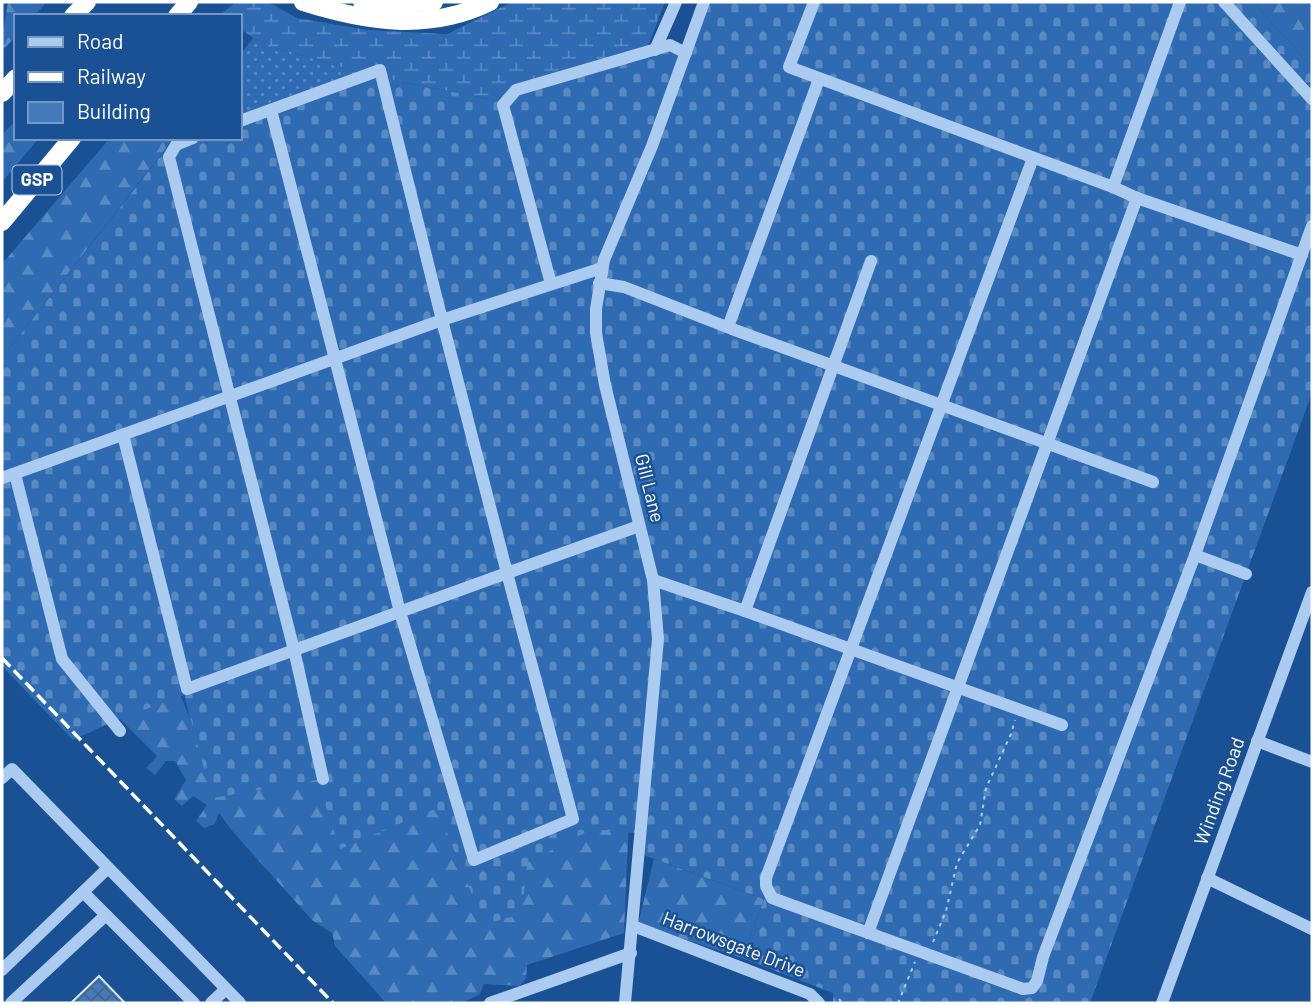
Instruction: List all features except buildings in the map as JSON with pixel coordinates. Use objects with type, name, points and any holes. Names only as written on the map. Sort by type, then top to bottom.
[{"type":"highway","points":[[362,2],[434,2]]},
{"type":"highway","points":[[312,4],[368,19],[407,22],[452,17],[490,2]]},
{"type":"highway","points":[[2,93],[14,80]]},
{"type":"highway","name":"GSP","points":[[2,222],[70,140]]},
{"type":"street","points":[[655,50],[676,2]]},
{"type":"street","name":"Gill Lane","points":[[625,1003],[658,639],[653,580],[600,359],[596,309],[602,268],[612,237],[652,146],[704,2]]},
{"type":"street","points":[[814,2],[789,67],[1137,198],[1302,255]]},
{"type":"street","points":[[1113,187],[1180,2]]},
{"type":"street","points":[[1224,2],[1312,99]]},
{"type":"street","points":[[551,284],[503,105],[516,90],[670,45],[686,53]]},
{"type":"street","points":[[242,120],[380,70],[507,573],[573,819],[474,860],[400,612],[271,110]]},
{"type":"street","points":[[728,327],[819,79]]},
{"type":"street","points":[[188,140],[176,145],[169,157],[294,650],[323,779]]},
{"type":"street","points":[[1032,158],[766,878],[766,886],[772,898],[1024,989],[1032,988],[1037,981],[1043,957],[1195,555],[1312,226]]},
{"type":"street","points":[[868,933],[1137,198]]},
{"type":"street","points":[[745,611],[871,261]]},
{"type":"street","points":[[2,478],[442,320],[602,268]]},
{"type":"street","points":[[599,283],[624,287],[1153,482]]},
{"type":"street","points":[[123,436],[187,689],[639,526]]},
{"type":"street","points":[[15,474],[62,659],[120,731]]},
{"type":"street","points":[[1195,555],[1246,574]]},
{"type":"street","points":[[653,580],[850,647],[1062,725]]},
{"type":"street","name":"Winding Road","points":[[1162,1003],[1257,741],[1309,611],[1312,592]]},
{"type":"street","points":[[1257,741],[1312,762]]},
{"type":"street","points":[[2,778],[12,769],[240,1003]]},
{"type":"street","points":[[2,970],[108,867]]},
{"type":"street","points":[[1207,878],[1312,929]]},
{"type":"street","points":[[83,892],[194,1003]]},
{"type":"street","points":[[11,1003],[106,915]]},
{"type":"street","name":"Harrowsgate Drive","points":[[633,926],[810,994],[819,1003]]},
{"type":"street","points":[[490,1003],[631,953]]},
{"type":"street","points":[[211,1003],[226,989]]},
{"type":"path","points":[[898,1003],[946,911],[957,863],[980,825],[986,788],[1011,734],[1018,709]]},
{"type":"path","points":[[839,999],[842,1003]]},
{"type":"green space","points":[[8,2],[47,2],[36,14],[14,14],[14,38],[2,51]]},
{"type":"green space","points":[[236,2],[268,2],[297,18],[367,30],[447,34],[512,2],[665,2],[644,57],[495,100],[375,77],[270,46],[242,30],[242,14],[221,14]]},
{"type":"green space","points":[[703,2],[1253,2],[1312,67],[1312,393],[1090,1003],[833,1003],[833,993],[742,958],[764,899],[638,853],[637,833],[592,829],[527,863],[522,914],[484,924],[437,808],[340,849],[317,780],[212,798],[184,695],[114,721],[73,740],[2,666],[2,358],[169,145],[183,140],[242,140],[242,120],[375,77],[495,100],[687,44]]},
{"type":"green space","points":[[1253,2],[1312,2],[1312,67]]},
{"type":"green space","points":[[253,38],[270,46],[375,77],[242,120],[242,52]]},
{"type":"green space","points":[[14,122],[14,140],[37,140],[2,182],[2,135]]},
{"type":"green space","points":[[108,140],[172,140],[2,358],[2,264]]},
{"type":"green space","points":[[176,684],[217,785],[271,772],[423,795],[517,850],[629,817],[624,933],[527,965],[526,979],[519,986],[484,984],[480,994],[462,1003],[386,1003],[335,946],[332,933],[312,920],[219,813],[215,824],[204,828],[196,821],[207,805],[193,796],[182,806],[174,799],[186,780],[175,761],[166,761],[155,775],[146,768],[157,756],[120,719]]},
{"type":"green space","points":[[654,859],[764,899],[742,958],[638,924]]},
{"type":"railway","points":[[2,658],[333,1003]]}]
